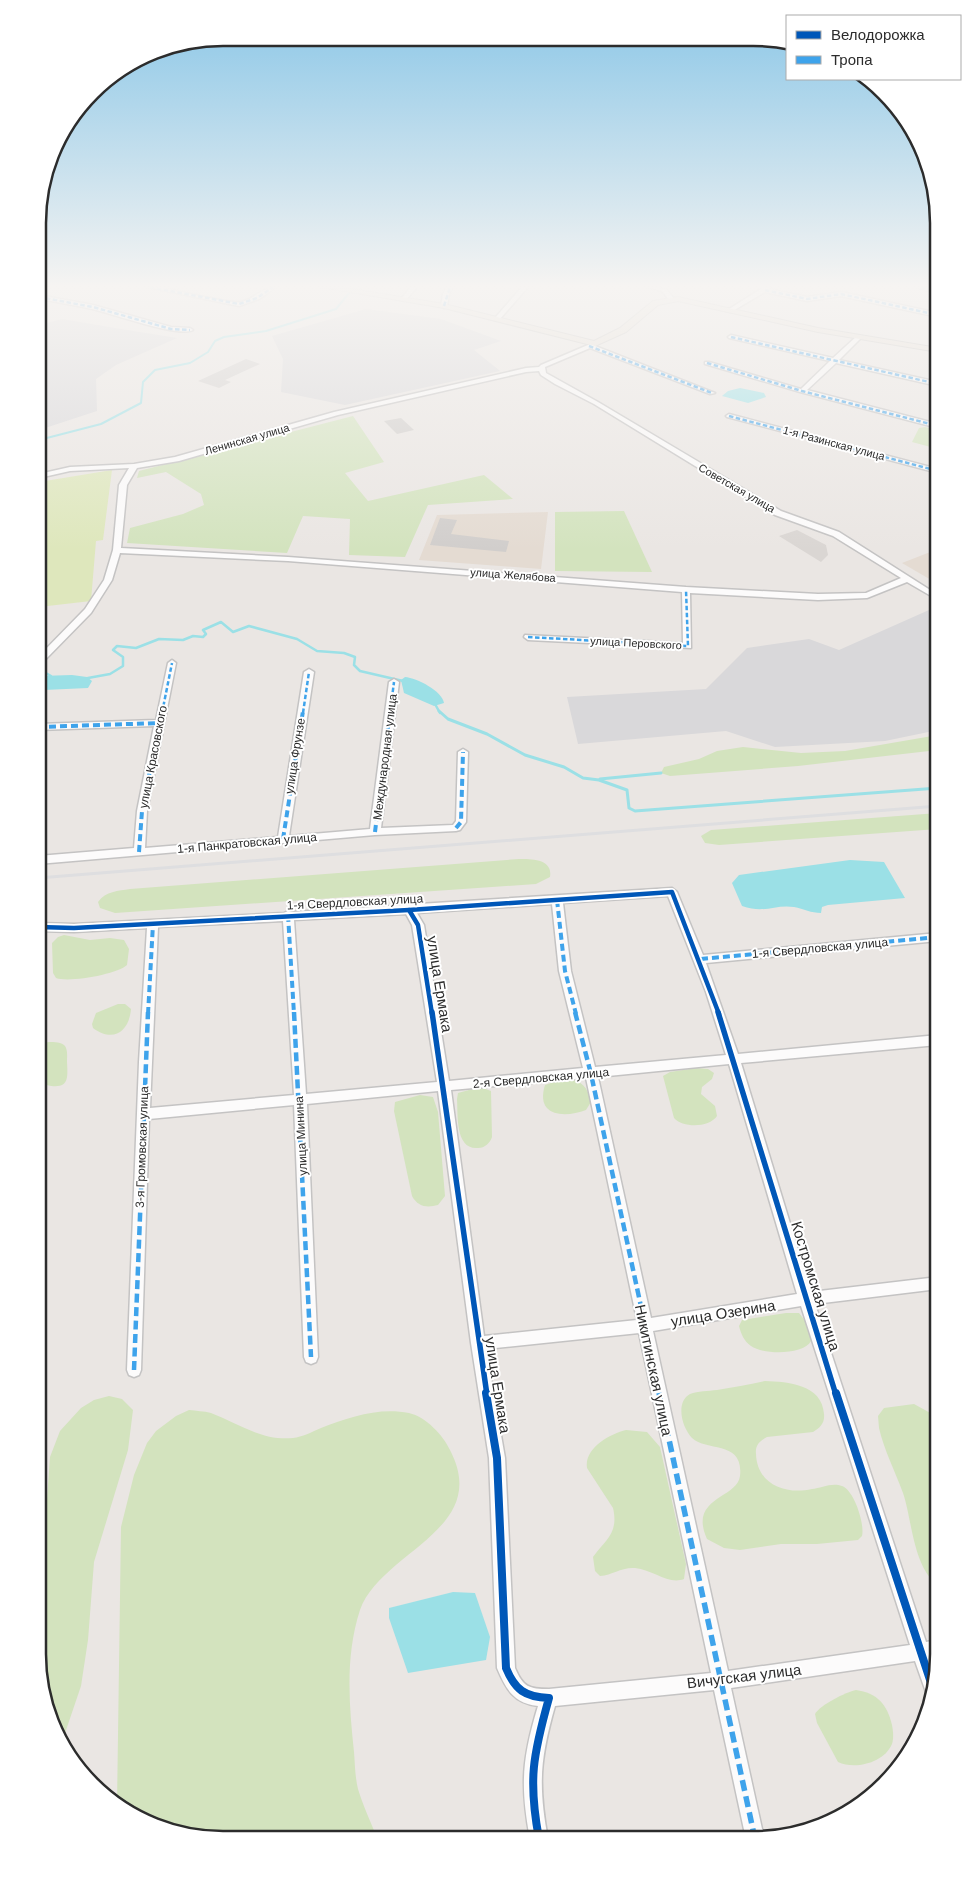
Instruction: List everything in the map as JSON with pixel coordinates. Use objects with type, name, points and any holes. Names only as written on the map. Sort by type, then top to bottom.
[{"type":"street","name":"Ленинская улица","points":[[46,474],[70,469],[134,466],[176,459],[336,414],[506,375]]},
{"type":"street","name":"Советская улица","points":[[544,375],[597,404],[778,513],[836,534],[930,594]]},
{"type":"street","points":[[666,375],[712,393]]},
{"type":"street","points":[[746,375],[930,424]]},
{"type":"street","points":[[802,391],[820,375]]},
{"type":"street","points":[[898,375],[930,382]]},
{"type":"street","name":"1-я Разинская улица","points":[[730,416],[930,468]]},
{"type":"street","points":[[46,653],[88,611],[108,580],[117,550],[123,485],[134,466]]},
{"type":"street","name":"улица Желябова","points":[[117,550],[347,563],[686,590],[818,597],[855,597],[867,595],[906,580]]},
{"type":"street","name":"улица Перовского","points":[[528,637],[688,646],[686,590]]},
{"type":"street","name":"улица Красовского","points":[[138,852],[142,811],[172,663]]},
{"type":"street","name":"улица Фрунзе","points":[[282,839],[309,672]]},
{"type":"street","name":"Международная улица","points":[[375,832],[394,682]]},
{"type":"street","points":[[46,727],[160,723]]},
{"type":"street","name":"1-я Панкратовская улица","points":[[46,859],[282,839],[456,828],[461,822],[463,752]]},
{"type":"street","name":"1-я Свердловская улица","points":[[46,927],[153,924],[288,915],[409,910],[672,892]]},
{"type":"street","name":"Костромская улица","points":[[672,892],[701,959],[734,1058],[806,1299],[930,1650]]},
{"type":"street","name":"Никитинская улица","points":[[557,900],[565,972],[591,1074],[753,1831]]},
{"type":"street","name":"улица Ермака","points":[[409,910],[418,925],[444,1086],[478,1344],[497,1458],[506,1668],[511,1682],[518,1692],[531,1698],[549,1698]]},
{"type":"street","name":"улица Минина","points":[[288,915],[300,1098],[311,1357]]},
{"type":"street","name":"3-я Громовская улица","points":[[134,1370],[143,1114],[153,924]]},
{"type":"street","name":"1-я Свердловская улица","points":[[701,959],[930,938]]},
{"type":"street","name":"2-я Свердловская улица","points":[[143,1114],[300,1098],[591,1074],[734,1058],[930,1041]]},
{"type":"street","name":"улица Озерина","points":[[478,1344],[645,1326],[806,1299],[930,1285]]},
{"type":"street","name":"Вичугская улица","points":[[549,1698],[721,1680],[930,1650]]},
{"type":"street","points":[[538,1831],[533,1799],[532,1772],[549,1698]]},
{"type":"shaded area","points":[[46,375],[102,375],[96,379],[97,411],[46,428]]},
{"type":"shaded area","points":[[282,375],[484,375],[345,405],[281,392]]},
{"type":"shaded area","points":[[548,512],[541,569],[419,560],[437,515]]},
{"type":"shaded area","points":[[797,530],[826,545],[828,555],[821,562],[779,536]]},
{"type":"shaded area","points":[[930,552],[930,579],[902,563]]},
{"type":"shaded area","points":[[930,610],[930,732],[885,741],[775,747],[726,731],[578,744],[567,697],[706,689],[747,648],[809,639],[839,650]]},
{"type":"green space","points":[[353,416],[384,462],[345,473],[368,501],[484,475],[513,499],[428,505],[405,557],[349,555],[350,519],[303,516],[287,553],[127,543],[130,528],[183,514],[204,505],[201,494],[166,472],[137,478],[139,471]]},
{"type":"green space","points":[[919,428],[930,428],[930,447],[912,442]]},
{"type":"green space","points":[[112,470],[103,540],[96,541],[91,601],[46,606],[46,481]]},
{"type":"green space","points":[[624,511],[652,572],[555,571],[555,512]]},
{"type":"green space","points":[[930,736],[930,751],[798,766],[670,776],[661,773],[664,767],[699,759],[717,751],[743,747],[801,753],[845,751]]},
{"type":"green space","points":[[930,814],[930,830],[719,845],[705,843],[701,836],[711,830]]},
{"type":"green space","points":[[519,859],[545,863],[550,871],[550,877],[536,884],[115,913],[100,908],[98,902],[108,894],[130,889]]},
{"type":"green space","points":[[64,935],[90,940],[110,938],[124,940],[129,949],[127,965],[114,972],[93,977],[56,978],[53,973],[52,943],[58,937]]},
{"type":"green space","points":[[118,1004],[125,1004],[131,1009],[127,1024],[119,1033],[107,1035],[93,1028],[92,1024],[96,1013]]},
{"type":"green space","points":[[46,1043],[62,1044],[67,1050],[67,1078],[66,1082],[59,1086],[46,1085]]},
{"type":"green space","points":[[696,1068],[708,1069],[714,1073],[712,1079],[702,1087],[701,1094],[715,1106],[717,1116],[702,1125],[683,1124],[674,1118],[663,1076],[670,1072]]},
{"type":"green space","points":[[566,1078],[576,1080],[586,1088],[591,1102],[586,1110],[578,1113],[561,1114],[548,1109],[544,1104],[545,1085]]},
{"type":"green space","points":[[480,1087],[491,1091],[492,1137],[487,1145],[478,1148],[471,1147],[462,1138],[459,1130],[457,1099],[458,1093]]},
{"type":"green space","points":[[420,1095],[433,1097],[438,1112],[445,1196],[438,1205],[423,1206],[414,1200],[412,1196],[394,1111],[395,1102]]},
{"type":"green space","points":[[786,1313],[799,1313],[810,1327],[811,1341],[807,1346],[792,1351],[773,1352],[757,1349],[746,1342],[739,1326],[742,1320]]},
{"type":"green space","points":[[765,1381],[784,1382],[811,1391],[822,1404],[824,1420],[818,1429],[813,1432],[767,1437],[760,1442],[756,1448],[756,1454],[761,1473],[774,1485],[792,1490],[830,1485],[842,1486],[851,1494],[858,1508],[862,1524],[862,1536],[858,1540],[817,1544],[781,1544],[740,1550],[724,1548],[707,1539],[703,1525],[704,1515],[708,1507],[715,1500],[737,1484],[740,1476],[740,1465],[731,1452],[706,1445],[688,1434],[683,1422],[681,1409],[683,1403],[685,1398],[693,1393]]},
{"type":"green space","points":[[109,1396],[122,1399],[133,1410],[128,1450],[94,1562],[88,1640],[81,1686],[65,1733],[52,1700],[46,1654],[46,1501],[50,1457],[60,1431],[81,1408],[94,1400]]},
{"type":"green space","points":[[914,1404],[930,1413],[930,1577],[918,1555],[903,1493],[881,1436],[878,1416],[884,1408]]},
{"type":"green space","points":[[189,1410],[203,1411],[270,1437],[293,1438],[364,1414],[398,1411],[422,1418],[443,1438],[450,1450],[459,1477],[457,1500],[446,1520],[429,1538],[389,1571],[372,1589],[360,1610],[355,1627],[349,1680],[356,1775],[360,1795],[374,1831],[223,1831],[200,1829],[177,1825],[145,1813],[117,1795],[121,1527],[134,1475],[147,1443],[156,1431],[176,1416]]},
{"type":"green space","points":[[626,1430],[647,1432],[660,1447],[686,1564],[684,1579],[666,1579],[648,1571],[635,1568],[600,1576],[595,1571],[593,1557],[610,1536],[614,1517],[613,1508],[587,1468],[587,1461],[599,1443]]},
{"type":"green space","points":[[856,1690],[870,1694],[884,1705],[890,1718],[893,1736],[892,1744],[883,1756],[868,1763],[852,1765],[838,1762],[817,1723],[815,1714],[834,1699]]},
{"type":"water","points":[[740,388],[764,393],[766,397],[748,403],[722,396],[728,391]]},
{"type":"water","points":[[72,675],[87,677],[92,681],[88,688],[46,690],[46,676]]},
{"type":"water","points":[[405,677],[416,680],[434,690],[439,694],[444,703],[434,706],[404,693],[401,680]]},
{"type":"water","points":[[850,860],[884,862],[905,898],[828,905],[822,907],[821,913],[787,906],[757,909],[742,906],[732,883],[739,875]]},
{"type":"water","points":[[453,1592],[475,1593],[490,1637],[486,1660],[408,1673],[389,1618],[389,1608]]},
{"type":"building","points":[[212,375],[237,375],[225,380],[231,382],[219,388],[198,381]]},
{"type":"building","points":[[401,418],[414,430],[397,434],[384,421]]},
{"type":"building","points":[[440,518],[457,520],[451,534],[509,541],[506,552],[430,545]]},
{"type":"waterway","points":[[46,438],[101,424],[141,403],[143,382],[150,375]]},
{"type":"waterway","points":[[88,678],[110,674],[123,666],[123,657],[113,650],[117,646],[136,648],[159,639],[183,640],[193,636],[203,637],[206,634],[203,630],[221,622],[233,632],[249,626],[297,639],[317,651],[344,653],[355,657],[354,665],[360,671],[403,681]]},
{"type":"waterway","points":[[46,673],[51,676]]},
{"type":"waterway","points":[[435,704],[440,713]]},
{"type":"waterway","points":[[439,711],[448,719],[487,734],[525,755],[564,767],[583,778],[599,780],[627,790],[629,808],[635,811],[930,789]]},
{"type":"waterway","points":[[600,779],[661,773]]},
{"type":"railway","points":[[46,877],[930,807]]},
{"type":"marked path","points":[[664,375],[712,393]]},
{"type":"marked path","points":[[746,375],[930,424]]},
{"type":"marked path","points":[[897,375],[930,382]]},
{"type":"marked path","points":[[729,416],[930,469]]},
{"type":"marked path","points":[[528,637],[688,646],[686,590]]},
{"type":"marked path","points":[[139,852],[142,811],[172,663]]},
{"type":"marked path","points":[[283,839],[309,672]]},
{"type":"marked path","points":[[375,832],[394,682]]},
{"type":"marked path","points":[[46,727],[160,723]]},
{"type":"marked path","points":[[456,828],[461,822],[463,752]]},
{"type":"marked path","points":[[557,900],[565,971],[591,1074],[753,1831]]},
{"type":"marked path","points":[[288,915],[300,1098],[311,1357]]},
{"type":"marked path","points":[[134,1370],[145,1062],[153,924]]},
{"type":"marked path","points":[[701,959],[930,938]]},
{"type":"cycle path","points":[[46,927],[74,928],[409,910],[672,892],[693,942],[729,1043],[821,1349],[928,1675]]},
{"type":"cycle path","points":[[409,910],[418,925],[444,1086],[478,1343],[497,1458],[506,1668],[516,1688],[521,1692],[532,1697],[549,1698],[536,1745],[532,1774],[538,1831]]}]
